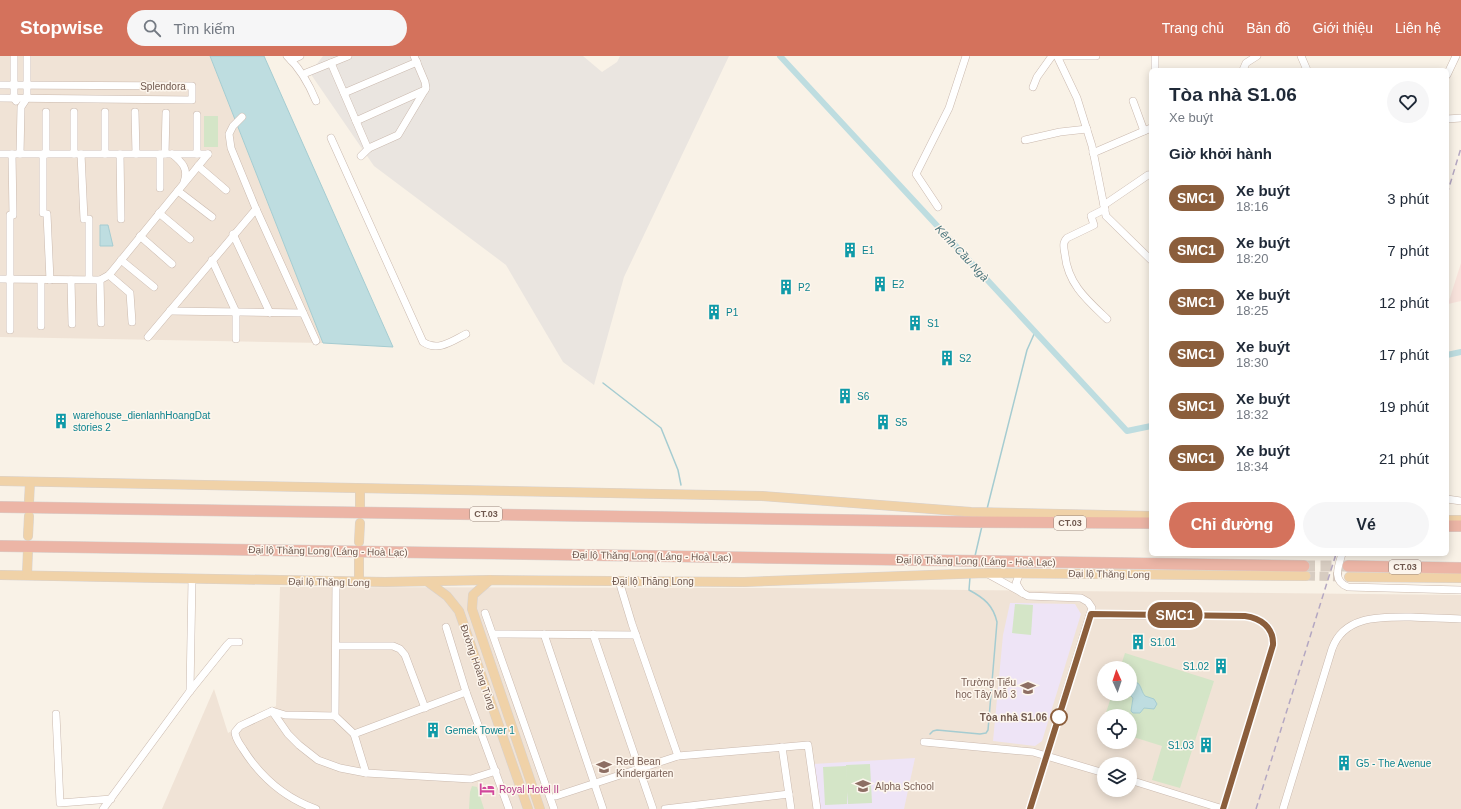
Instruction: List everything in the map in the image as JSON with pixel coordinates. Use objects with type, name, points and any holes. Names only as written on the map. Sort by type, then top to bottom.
[{"type":"highway","name":"CT.03","points":[[0,507],[971,517],[989,522],[1149,523]]},
{"type":"highway","points":[[1449,526],[1461,526]]},
{"type":"highway","name":"Đại lộ Thăng Long (Láng - Hoà Lạc)","points":[[0,546],[958,560],[1305,571]]},
{"type":"highway","name":"CT.03","points":[[1349,572],[1461,568]]},
{"type":"main road","points":[[0,481],[762,496],[971,517],[1001,513],[1149,516]]},
{"type":"main road","points":[[29,502],[30,482]]},
{"type":"main road","points":[[360,489],[360,509]]},
{"type":"main road","points":[[28,536],[29,516]]},
{"type":"main road","points":[[1449,520],[1461,520]]},
{"type":"main road","points":[[359,542],[360,523]]},
{"type":"main road","points":[[27,575],[28,549]]},
{"type":"main road","points":[[359,553],[359,582]]},
{"type":"main road","name":"Đại lộ Thăng Long","points":[[0,575],[336,582],[490,580],[744,582],[984,573],[1305,571]]},
{"type":"main road","points":[[1349,572],[1461,578]]},
{"type":"main road","name":"Đường Hoàng Tùng","points":[[490,580],[473,595],[472,609],[540,809]]},
{"type":"main road","name":"Đường Hoàng Tùng","points":[[427,582],[447,596],[459,611],[528,809]]},
{"type":"street","points":[[14,56],[14,98],[21,107]]},
{"type":"street","points":[[20,154],[21,107],[27,98],[27,56]]},
{"type":"street","points":[[300,56],[289,58],[308,81],[316,101]]},
{"type":"street","points":[[306,73],[348,56]]},
{"type":"street","points":[[938,207],[916,174],[949,108],[966,56]]},
{"type":"street","points":[[1033,87],[1037,77],[1052,56]]},
{"type":"street","points":[[1096,56],[1057,56],[1077,98],[1087,129],[1106,216],[1149,258]]},
{"type":"street","points":[[1155,56],[1155,68]]},
{"type":"street","points":[[1243,68],[1246,63],[1256,56]]},
{"type":"street","points":[[1301,56],[1306,68]]},
{"type":"street","points":[[1449,71],[1456,56]]},
{"type":"street","points":[[344,93],[416,59],[426,82],[426,90],[398,135],[368,149],[361,156]]},
{"type":"street","points":[[331,63],[368,149]]},
{"type":"street","name":"Splendora","points":[[0,85],[192,86],[192,100],[0,98]]},
{"type":"street","points":[[356,121],[426,90]]},
{"type":"street","points":[[1133,101],[1144,131]]},
{"type":"street","points":[[46,112],[44,154],[45,214],[50,280]]},
{"type":"street","points":[[74,112],[86,219],[89,279]]},
{"type":"street","points":[[105,112],[105,154]]},
{"type":"street","points":[[135,112],[136,154]]},
{"type":"street","points":[[160,188],[166,154],[166,113]]},
{"type":"street","points":[[197,115],[197,154]]},
{"type":"street","points":[[242,116],[233,126],[229,139],[256,209],[316,341]]},
{"type":"street","points":[[1449,120],[1461,118]]},
{"type":"street","points":[[1025,140],[1060,132],[1087,129]]},
{"type":"street","points":[[1093,153],[1149,129]]},
{"type":"street","points":[[331,138],[423,342],[431,346],[443,346],[466,334]]},
{"type":"street","points":[[0,154],[208,154],[109,275],[100,280],[0,279]]},
{"type":"street","points":[[10,330],[12,154]]},
{"type":"street","points":[[120,154],[120,220]]},
{"type":"street","points":[[166,154],[182,163],[185,168],[185,180],[180,188]]},
{"type":"street","points":[[198,166],[226,190]]},
{"type":"street","points":[[1107,319],[1081,293],[1072,281],[1066,264],[1064,246],[1067,238],[1094,225],[1091,216],[1148,175]]},
{"type":"street","points":[[180,188],[212,217]]},
{"type":"street","points":[[148,337],[233,234],[256,209]]},
{"type":"street","points":[[159,213],[190,239]]},
{"type":"street","points":[[233,234],[270,313]]},
{"type":"street","points":[[140,236],[172,264]]},
{"type":"street","points":[[121,260],[154,287]]},
{"type":"street","points":[[212,260],[236,312],[236,339]]},
{"type":"street","points":[[109,275],[130,293],[132,322]]},
{"type":"street","points":[[41,280],[41,326]]},
{"type":"street","points":[[71,280],[72,324]]},
{"type":"street","points":[[100,280],[101,323]]},
{"type":"street","points":[[170,311],[304,313]]},
{"type":"street","points":[[1449,499],[1461,501]]},
{"type":"street","points":[[1341,556],[1337,570],[1338,580],[1342,585],[1348,587],[1461,590]]},
{"type":"street","points":[[984,573],[1022,594],[1036,597],[1082,598],[1091,605],[1092,608],[1030,809]]},
{"type":"street","points":[[1020,573],[1016,583],[1022,594]]},
{"type":"street","points":[[190,691],[192,579]]},
{"type":"street","points":[[619,581],[678,756]]},
{"type":"street","points":[[334,716],[336,582]]},
{"type":"street","points":[[485,613],[494,634],[554,809]]},
{"type":"street","points":[[1091,614],[1245,616],[1258,619],[1267,626],[1272,634],[1273,645],[1223,809],[1137,782]]},
{"type":"street","points":[[1283,809],[1332,649],[1340,635],[1352,625],[1373,617],[1461,619]]},
{"type":"street","points":[[446,627],[466,692],[510,809]]},
{"type":"street","points":[[494,634],[636,635]]},
{"type":"street","points":[[544,634],[603,809]]},
{"type":"street","points":[[593,634],[653,809]]},
{"type":"street","points":[[103,809],[190,691],[227,645],[230,642],[239,642]]},
{"type":"street","points":[[336,646],[393,646],[400,649],[405,655],[425,708]]},
{"type":"street","points":[[354,734],[466,692]]},
{"type":"street","points":[[272,711],[288,734],[310,754],[328,764],[366,773],[470,779],[496,771]]},
{"type":"street","points":[[316,809],[284,792],[264,777],[235,736],[235,732],[240,726],[272,711],[285,715],[334,716],[354,734],[366,773]]},
{"type":"street","points":[[56,714],[60,802],[111,799]]},
{"type":"street","points":[[924,742],[1046,755],[1097,771]]},
{"type":"street","points":[[556,796],[678,756],[808,745],[817,809]]},
{"type":"street","points":[[782,747],[791,809]]},
{"type":"street","points":[[665,809],[789,794]]},
{"type":"shaded area","points":[[0,56],[210,56],[323,343],[0,337]]},
{"type":"shaded area","points":[[323,56],[583,56],[602,72],[617,62],[620,56],[729,56],[624,277],[594,385],[563,362],[506,265],[374,166],[310,73]]},
{"type":"shaded area","points":[[1461,263],[1461,301],[1449,304]]},
{"type":"shaded area","points":[[280,587],[779,588],[1461,595],[1461,809],[162,809],[214,689],[228,733],[276,706]]},
{"type":"shaded area","name":"Trường Tiểu học Tây Mỗ 3","points":[[1010,603],[1075,604],[1081,614],[1042,741],[1035,746],[993,741],[1003,635]]},
{"type":"shaded area","name":"Alpha School","points":[[915,758],[904,809],[819,809],[813,764]]},
{"type":"green space","points":[[204,116],[218,116],[218,147],[204,147]]},
{"type":"green space","points":[[1015,604],[1033,605],[1031,635],[1012,633]]},
{"type":"green space","points":[[1125,653],[1214,681],[1180,788],[1152,780],[1162,746],[1137,738],[1137,709],[1107,709],[1110,701],[1137,701],[1137,661],[1122,661]]},
{"type":"green space","points":[[870,764],[872,803],[848,804],[847,792],[847,804],[825,805],[823,767],[846,766],[847,790],[846,765]]},
{"type":"green space","points":[[472,786],[477,787],[484,809],[469,809],[470,792]]},
{"type":"water","points":[[210,56],[264,56],[393,347],[323,343]]},
{"type":"water","points":[[100,225],[108,225],[113,246],[100,246]]},
{"type":"water","points":[[1137,683],[1143,694],[1154,699],[1157,704],[1154,709],[1144,708],[1140,713],[1137,713],[1137,709],[1131,709],[1133,701],[1137,701]]},
{"type":"waterway","name":"Kênh Cầu Ngà","points":[[780,56],[1127,431],[1149,426]]},
{"type":"waterway","points":[[987,509],[1027,350],[1035,332]]},
{"type":"waterway","name":"Kênh Cầu Ngà","points":[[1449,355],[1461,352]]},
{"type":"waterway","points":[[603,383],[661,428],[678,470],[681,485]]},
{"type":"waterway","points":[[975,556],[982,526]]},
{"type":"waterway","points":[[930,734],[937,730],[980,734],[986,733],[988,730],[997,622],[993,611],[987,603],[969,590],[970,577]]},
{"type":"tunnel","points":[[1304,566],[1348,566]]},
{"type":"tunnel","points":[[1306,576],[1349,577]]},
{"type":"railway","points":[[1449,187],[1461,148]]},
{"type":"railway","points":[[1256,809],[1335,556]]},
{"type":"bus line","name":"SMC1","points":[[1030,809],[1091,614],[1245,616],[1258,619],[1267,626],[1272,634],[1273,645],[1223,809]]},
{"type":"place","name":"E1","points":[[850,250]]},
{"type":"place","name":"E2","points":[[880,284]]},
{"type":"place","name":"P2","points":[[786,287]]},
{"type":"place","name":"P1","points":[[714,312]]},
{"type":"place","name":"S1","points":[[915,323]]},
{"type":"place","name":"S2","points":[[947,358]]},
{"type":"place","name":"S6","points":[[845,396]]},
{"type":"place","name":"warehouse_dienlanhHoangDat stories 2","points":[[61,421]]},
{"type":"place","name":"S5","points":[[883,422]]},
{"type":"place","name":"S1.01","points":[[1138,642]]},
{"type":"place","name":"S1.02","points":[[1221,666]]},
{"type":"place","name":"Trường Tiểu học Tây Mỗ 3","points":[[1028,688]]},
{"type":"place","name":"Tòa nhà S1.06","points":[[1059,717]]},
{"type":"place","name":"Gemek Tower 1","points":[[433,730]]},
{"type":"place","name":"S1.03","points":[[1206,745]]},
{"type":"place","name":"G5 - The Avenue","points":[[1344,763]]},
{"type":"place","name":"Red Bean Kindergarten","points":[[604,767]]},
{"type":"place","name":"Alpha School","points":[[863,786]]},
{"type":"place","name":"Royal Hotel II","points":[[487,789]]}]
